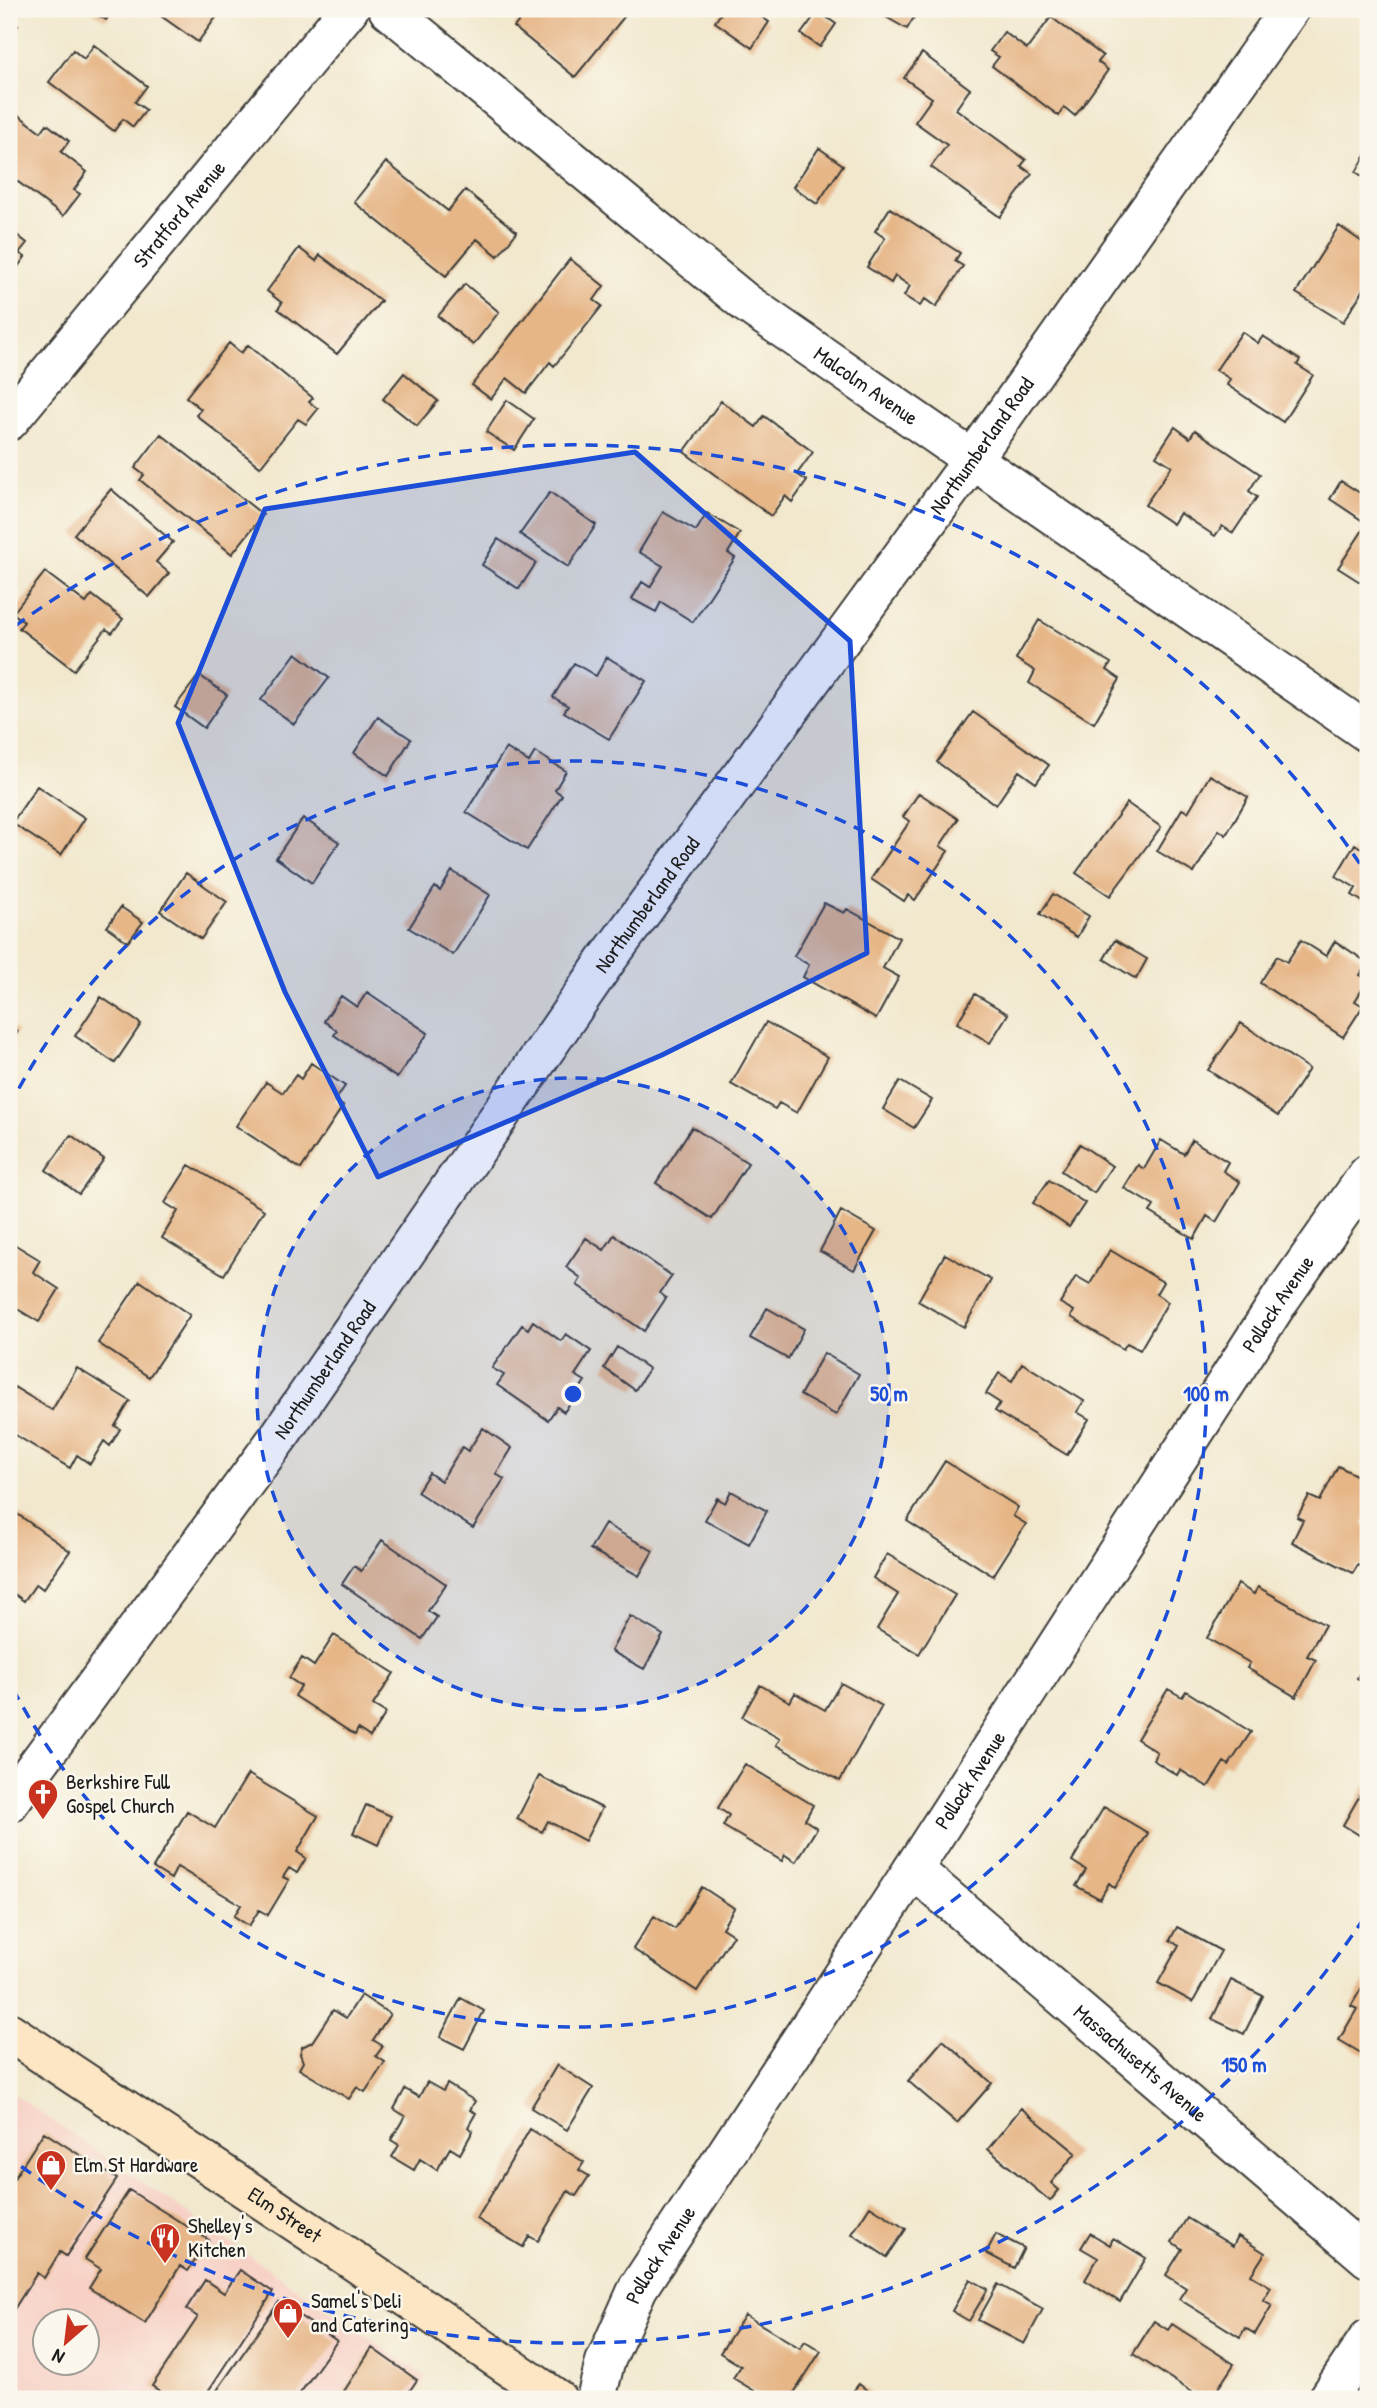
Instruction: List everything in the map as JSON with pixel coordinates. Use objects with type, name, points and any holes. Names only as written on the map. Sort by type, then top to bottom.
[{"type":"street","name":"Stratford Avenue","points":[[9,421],[349,9]]},
{"type":"street","name":"Malcolm Avenue","points":[[388,9],[746,303],[1368,733]]},
{"type":"street","name":"Northumberland Road","points":[[9,1803],[280,1435],[607,961],[973,459],[1290,9]]},
{"type":"street","name":"Pollock Avenue","points":[[596,2399],[606,2362],[638,2288],[913,1869],[1281,1298],[1368,1174]]},
{"type":"street","name":"Massachusetts Avenue","points":[[913,1869],[1368,2258]]},
{"type":"street","name":"Elm Street","points":[[9,2032],[325,2241],[557,2399]]},
{"type":"street","points":[[1328,2399],[1368,2339]]},
{"type":"highlighted area","points":[[635,452],[850,641],[867,953],[662,1055],[378,1177],[285,992],[178,723],[265,509]]},
{"type":"shaded area","points":[[9,2091],[426,2377],[411,2399],[9,2399]]},
{"type":"building","points":[[87,9],[113,9],[106,20]]},
{"type":"building","points":[[151,9],[222,9],[198,42]]},
{"type":"building","points":[[503,9],[613,9],[624,17],[575,77],[514,27],[519,21]]},
{"type":"building","points":[[724,9],[750,9],[769,22],[752,48],[715,22]]},
{"type":"building","points":[[872,9],[919,9],[907,29]]},
{"type":"building","points":[[818,11],[836,24],[820,47],[801,34]]},
{"type":"building","points":[[1051,17],[1103,56],[1098,62],[1108,70],[1075,116],[1064,107],[1059,116],[992,66],[999,57],[990,51],[1004,32],[1027,49]]},
{"type":"building","points":[[9,21],[18,25],[9,43]]},
{"type":"building","points":[[94,45],[147,86],[135,102],[146,110],[133,127],[123,119],[114,131],[49,82],[73,50],[84,59]]},
{"type":"building","points":[[922,53],[970,89],[956,109],[1026,160],[1021,166],[1032,174],[1000,217],[931,167],[947,145],[915,122],[932,98],[904,78]]},
{"type":"building","points":[[9,108],[41,132],[47,124],[69,141],[61,152],[87,172],[74,190],[80,194],[63,216],[9,175]]},
{"type":"building","points":[[819,148],[843,165],[817,204],[793,187]]},
{"type":"building","points":[[1368,152],[1368,180],[1356,172]]},
{"type":"building","points":[[386,162],[448,211],[465,190],[517,232],[498,256],[477,239],[446,276],[354,202]]},
{"type":"building","points":[[890,208],[960,253],[955,261],[963,266],[936,307],[925,299],[920,306],[904,296],[910,286],[895,276],[891,283],[867,267],[885,238],[875,231]]},
{"type":"building","points":[[1339,226],[1368,246],[1368,283],[1343,322],[1296,293]]},
{"type":"building","points":[[9,229],[27,243],[19,253],[25,257],[9,279]]},
{"type":"building","points":[[299,248],[316,261],[320,255],[381,301],[337,354],[278,309],[282,303],[267,291]]},
{"type":"building","points":[[570,259],[604,286],[594,300],[602,306],[554,366],[550,362],[526,393],[507,378],[491,399],[472,385]]},
{"type":"building","points":[[465,284],[499,312],[473,345],[438,316]]},
{"type":"building","points":[[1242,332],[1258,343],[1263,336],[1300,360],[1297,365],[1313,375],[1283,422],[1227,385],[1230,379],[1216,370]]},
{"type":"building","points":[[229,343],[241,353],[248,345],[313,398],[309,402],[318,409],[306,424],[298,419],[260,467],[196,415],[201,409],[186,397]]},
{"type":"building","points":[[404,373],[438,401],[417,426],[383,399]]},
{"type":"building","points":[[507,400],[534,419],[514,450],[486,432]]},
{"type":"building","points":[[721,401],[756,427],[764,416],[813,452],[797,474],[807,481],[792,502],[785,496],[771,516],[684,452]]},
{"type":"building","points":[[1175,427],[1190,438],[1195,430],[1260,474],[1249,491],[1257,497],[1233,533],[1222,526],[1215,536],[1180,513],[1173,524],[1145,505],[1172,466],[1156,456]]},
{"type":"building","points":[[161,434],[263,515],[232,554],[140,480],[144,475],[135,468]]},
{"type":"building","points":[[1341,481],[1368,498],[1368,513],[1363,521],[1330,499]]},
{"type":"building","points":[[111,489],[173,542],[156,562],[169,573],[149,597],[74,534]]},
{"type":"building","points":[[550,492],[596,525],[568,567],[520,534]]},
{"type":"building","points":[[663,512],[696,531],[707,513],[740,533],[728,553],[735,558],[693,622],[661,602],[656,612],[632,599],[642,582],[650,587],[663,566],[639,552]]},
{"type":"building","points":[[1363,530],[1368,534],[1368,570],[1360,582],[1338,568]]},
{"type":"building","points":[[498,539],[536,563],[519,589],[482,565]]},
{"type":"building","points":[[45,572],[86,603],[92,595],[123,619],[112,633],[106,629],[74,670],[19,628],[24,622],[13,613]]},
{"type":"building","points":[[1039,620],[1111,663],[1107,670],[1120,679],[1094,723],[1029,683],[1035,671],[1016,659]]},
{"type":"building","points":[[296,653],[329,678],[294,724],[261,700]]},
{"type":"building","points":[[607,657],[646,681],[609,739],[564,712],[568,706],[553,697],[574,663],[596,676]]},
{"type":"building","points":[[199,675],[227,695],[204,728],[175,707]]},
{"type":"building","points":[[973,712],[1049,765],[1036,783],[1019,771],[996,805],[937,762]]},
{"type":"building","points":[[378,717],[411,739],[388,776],[354,753]]},
{"type":"building","points":[[506,748],[529,762],[535,752],[566,771],[555,790],[562,795],[527,850],[466,812]]},
{"type":"building","points":[[1210,775],[1248,797],[1226,835],[1219,830],[1194,873],[1157,851],[1182,809],[1188,812]]},
{"type":"building","points":[[37,786],[85,818],[61,855],[12,823]]},
{"type":"building","points":[[919,793],[958,819],[940,846],[948,851],[915,900],[908,895],[904,901],[871,879],[910,821],[903,817]]},
{"type":"building","points":[[1127,803],[1161,827],[1110,896],[1076,873]]},
{"type":"building","points":[[303,818],[339,842],[312,883],[276,858]]},
{"type":"building","points":[[1355,844],[1368,853],[1368,905],[1352,895],[1356,888],[1336,876]]},
{"type":"building","points":[[452,871],[490,895],[453,955],[409,928],[435,887],[440,891]]},
{"type":"building","points":[[186,873],[227,902],[201,939],[160,911]]},
{"type":"building","points":[[1053,894],[1089,916],[1077,937],[1040,914]]},
{"type":"building","points":[[824,903],[844,913],[847,909],[899,938],[883,968],[899,977],[876,1019],[803,977],[809,965],[794,956]]},
{"type":"building","points":[[121,907],[143,922],[128,942],[107,927]]},
{"type":"building","points":[[1115,940],[1147,959],[1136,979],[1104,959]]},
{"type":"building","points":[[1301,940],[1326,956],[1335,941],[1368,963],[1360,975],[1368,980],[1355,1001],[1363,1006],[1343,1037],[1260,983],[1277,956],[1287,962]]},
{"type":"building","points":[[367,992],[428,1033],[397,1078],[334,1035],[337,1031],[324,1021],[341,996],[357,1007]]},
{"type":"building","points":[[975,994],[1008,1014],[990,1043],[957,1023]]},
{"type":"building","points":[[101,997],[141,1024],[115,1063],[75,1036]]},
{"type":"building","points":[[766,1022],[828,1057],[797,1113],[779,1103],[775,1109],[731,1084]]},
{"type":"building","points":[[1241,1023],[1309,1069],[1278,1116],[1208,1070]]},
{"type":"building","points":[[9,1025],[18,1031],[9,1043]]},
{"type":"building","points":[[311,1063],[345,1086],[335,1101],[343,1106],[301,1169],[236,1126],[266,1082],[283,1093],[296,1075],[301,1079]]},
{"type":"building","points":[[900,1081],[932,1100],[914,1128],[883,1109]]},
{"type":"building","points":[[692,1127],[748,1163],[712,1219],[656,1183]]},
{"type":"building","points":[[71,1135],[104,1159],[79,1194],[46,1170]]},
{"type":"building","points":[[1161,1140],[1184,1154],[1192,1140],[1228,1162],[1223,1171],[1240,1182],[1216,1222],[1207,1216],[1194,1239],[1150,1212],[1154,1206],[1124,1188],[1138,1165],[1144,1169]]},
{"type":"building","points":[[1080,1144],[1112,1166],[1094,1193],[1061,1171]]},
{"type":"building","points":[[189,1165],[264,1210],[224,1275],[162,1238],[178,1211],[165,1203]]},
{"type":"building","points":[[1049,1180],[1085,1203],[1069,1227],[1033,1203]]},
{"type":"building","points":[[841,1211],[876,1231],[854,1270],[820,1251]]},
{"type":"building","points":[[614,1235],[672,1276],[660,1293],[666,1298],[644,1331],[577,1285],[581,1278],[566,1267],[586,1238],[604,1250]]},
{"type":"building","points":[[9,1241],[40,1260],[33,1272],[59,1289],[39,1322],[9,1304]]},
{"type":"building","points":[[1110,1250],[1163,1282],[1156,1294],[1168,1302],[1140,1350],[1127,1343],[1123,1349],[1071,1317],[1074,1311],[1060,1303],[1076,1276],[1090,1284]]},
{"type":"building","points":[[945,1254],[991,1280],[964,1327],[918,1301]]},
{"type":"building","points":[[140,1281],[190,1315],[149,1377],[98,1343]]},
{"type":"building","points":[[767,1308],[804,1329],[788,1359],[750,1338]]},
{"type":"building","points":[[533,1321],[561,1341],[566,1334],[591,1351],[575,1375],[585,1381],[564,1412],[557,1407],[548,1420],[497,1385],[504,1375],[492,1368],[522,1325],[528,1329]]},
{"type":"building","points":[[617,1347],[649,1369],[635,1390],[604,1368]]},
{"type":"building","points":[[824,1353],[859,1374],[836,1415],[800,1395]]},
{"type":"building","points":[[1022,1363],[1084,1401],[1077,1412],[1089,1419],[1067,1455],[995,1411],[1000,1403],[986,1394],[999,1373],[1012,1381]]},
{"type":"building","points":[[77,1368],[130,1401],[115,1426],[120,1429],[110,1446],[104,1441],[90,1464],[77,1455],[70,1468],[9,1431],[9,1396],[14,1387],[52,1410]]},
{"type":"building","points":[[483,1428],[512,1448],[496,1474],[504,1479],[473,1528],[417,1492],[429,1473],[441,1481],[462,1447],[468,1451]]},
{"type":"building","points":[[945,1461],[1018,1507],[1013,1516],[1026,1524],[993,1576],[907,1521]]},
{"type":"building","points":[[1338,1466],[1368,1481],[1365,1497],[1368,1499],[1368,1514],[1363,1524],[1368,1527],[1368,1565],[1366,1569],[1358,1565],[1353,1573],[1292,1542],[1303,1520],[1297,1517],[1309,1496],[1320,1501]]},
{"type":"building","points":[[731,1491],[767,1511],[749,1544],[705,1520],[717,1498],[725,1503]]},
{"type":"building","points":[[13,1511],[70,1551],[43,1589],[36,1584],[24,1601],[9,1590],[9,1516]]},
{"type":"building","points":[[605,1524],[653,1551],[639,1576],[590,1549]]},
{"type":"building","points":[[382,1540],[446,1584],[428,1611],[437,1617],[422,1639],[342,1584],[354,1566],[361,1571]]},
{"type":"building","points":[[887,1554],[955,1595],[919,1654],[877,1629],[898,1594],[873,1578]]},
{"type":"building","points":[[1238,1584],[1254,1594],[1258,1587],[1325,1625],[1307,1656],[1316,1660],[1296,1697],[1247,1668],[1250,1663],[1207,1638]]},
{"type":"building","points":[[630,1616],[663,1635],[644,1669],[611,1651]]},
{"type":"building","points":[[334,1635],[394,1673],[373,1705],[386,1713],[370,1737],[358,1729],[355,1735],[295,1696],[301,1686],[289,1678],[302,1658],[314,1666]]},
{"type":"building","points":[[1368,1659],[1368,1685],[1357,1678]]},
{"type":"building","points":[[841,1683],[882,1706],[840,1781],[776,1745],[780,1739],[742,1717],[760,1685],[790,1702],[795,1693],[825,1710]]},
{"type":"building","points":[[1168,1689],[1182,1697],[1186,1691],[1251,1732],[1229,1765],[1224,1762],[1208,1787],[1180,1770],[1177,1775],[1153,1760],[1157,1752],[1137,1739]]},
{"type":"building","points":[[745,1764],[813,1805],[805,1820],[817,1828],[796,1862],[785,1855],[782,1861],[723,1826],[729,1815],[718,1808]]},
{"type":"building","points":[[248,1774],[318,1816],[297,1852],[306,1858],[297,1873],[289,1868],[283,1877],[289,1880],[268,1915],[259,1910],[249,1926],[234,1916],[241,1905],[177,1867],[171,1879],[153,1868],[187,1811],[215,1828]]},
{"type":"building","points":[[539,1776],[602,1808],[585,1841],[548,1821],[542,1832],[517,1819]]},
{"type":"building","points":[[1368,1781],[1368,1831],[1364,1838],[1343,1825]]},
{"type":"building","points":[[366,1805],[391,1816],[378,1845],[353,1833]]},
{"type":"building","points":[[1104,1807],[1148,1833],[1115,1888],[1109,1883],[1100,1899],[1076,1886],[1086,1870],[1072,1861]]},
{"type":"building","points":[[702,1887],[734,1908],[722,1928],[733,1935],[697,1991],[633,1949],[654,1916],[675,1929]]},
{"type":"building","points":[[1177,1927],[1221,1951],[1193,2002],[1158,1983],[1179,1945],[1170,1940]]},
{"type":"building","points":[[1368,1977],[1368,2057],[1339,2040],[1357,2009],[1351,2006]]},
{"type":"building","points":[[1231,1980],[1263,1996],[1244,2034],[1212,2019]]},
{"type":"building","points":[[361,1995],[390,2014],[373,2040],[383,2046],[376,2056],[385,2062],[365,2092],[357,2087],[349,2099],[299,2069],[303,2062],[300,2054],[302,2047],[312,2042],[333,2010],[346,2018]]},
{"type":"building","points":[[461,1998],[484,2011],[464,2049],[440,2037]]},
{"type":"building","points":[[943,2040],[992,2083],[957,2123],[908,2081]]},
{"type":"building","points":[[557,2065],[593,2088],[567,2130],[531,2108]]},
{"type":"building","points":[[427,2082],[443,2091],[447,2084],[475,2101],[470,2110],[476,2113],[468,2127],[473,2131],[460,2154],[450,2148],[437,2170],[420,2159],[414,2170],[392,2157],[399,2145],[391,2140],[405,2116],[394,2109],[405,2089],[419,2097]]},
{"type":"building","points":[[1021,2108],[1076,2153],[1051,2183],[1059,2190],[1050,2201],[988,2149]]},
{"type":"building","points":[[530,2129],[584,2162],[579,2170],[589,2176],[576,2196],[568,2191],[538,2241],[529,2236],[523,2247],[477,2219]]},
{"type":"building","points":[[44,2132],[117,2179],[66,2256],[60,2252],[44,2278],[37,2273],[9,2317],[9,2186]]},
{"type":"building","points":[[129,2190],[209,2240],[188,2271],[180,2266],[145,2323],[89,2288],[101,2269],[85,2259]]},
{"type":"building","points":[[870,2206],[906,2229],[887,2257],[852,2234]]},
{"type":"building","points":[[1187,2218],[1233,2246],[1238,2236],[1265,2253],[1251,2275],[1271,2287],[1263,2300],[1272,2305],[1255,2334],[1245,2328],[1240,2337],[1179,2299],[1186,2288],[1166,2275],[1182,2249],[1172,2242]]},
{"type":"building","points":[[1090,2233],[1110,2245],[1113,2238],[1146,2258],[1120,2302],[1085,2280],[1098,2258],[1081,2248]]},
{"type":"building","points":[[996,2234],[1024,2248],[1014,2268],[986,2253]]},
{"type":"building","points":[[240,2270],[273,2292],[203,2399],[172,2399],[152,2386],[198,2317],[186,2309],[205,2280],[224,2293]]},
{"type":"building","points":[[970,2279],[988,2289],[969,2321],[952,2311]]},
{"type":"building","points":[[998,2284],[1043,2309],[1024,2344],[978,2320]]},
{"type":"building","points":[[279,2302],[337,2341],[296,2399],[211,2399]]},
{"type":"building","points":[[745,2315],[800,2348],[805,2341],[821,2351],[790,2399],[768,2399],[733,2378],[741,2366],[720,2353]]},
{"type":"building","points":[[1154,2321],[1168,2330],[1172,2324],[1234,2364],[1211,2399],[1203,2399],[1133,2354]]},
{"type":"building","points":[[372,2348],[417,2380],[404,2399],[339,2399]]},
{"type":"building","points":[[859,2384],[878,2399],[847,2399]]},
{"type":"place","name":"Berkshire Full Gospel Church","points":[[43,1821]]},
{"type":"place","name":"Elm St Hardware","points":[[51,2192]]},
{"type":"place","name":"Shelley's Kitchen","points":[[165,2265]]},
{"type":"place","name":"Samel's Deli and Catering","points":[[288,2340]]}]
